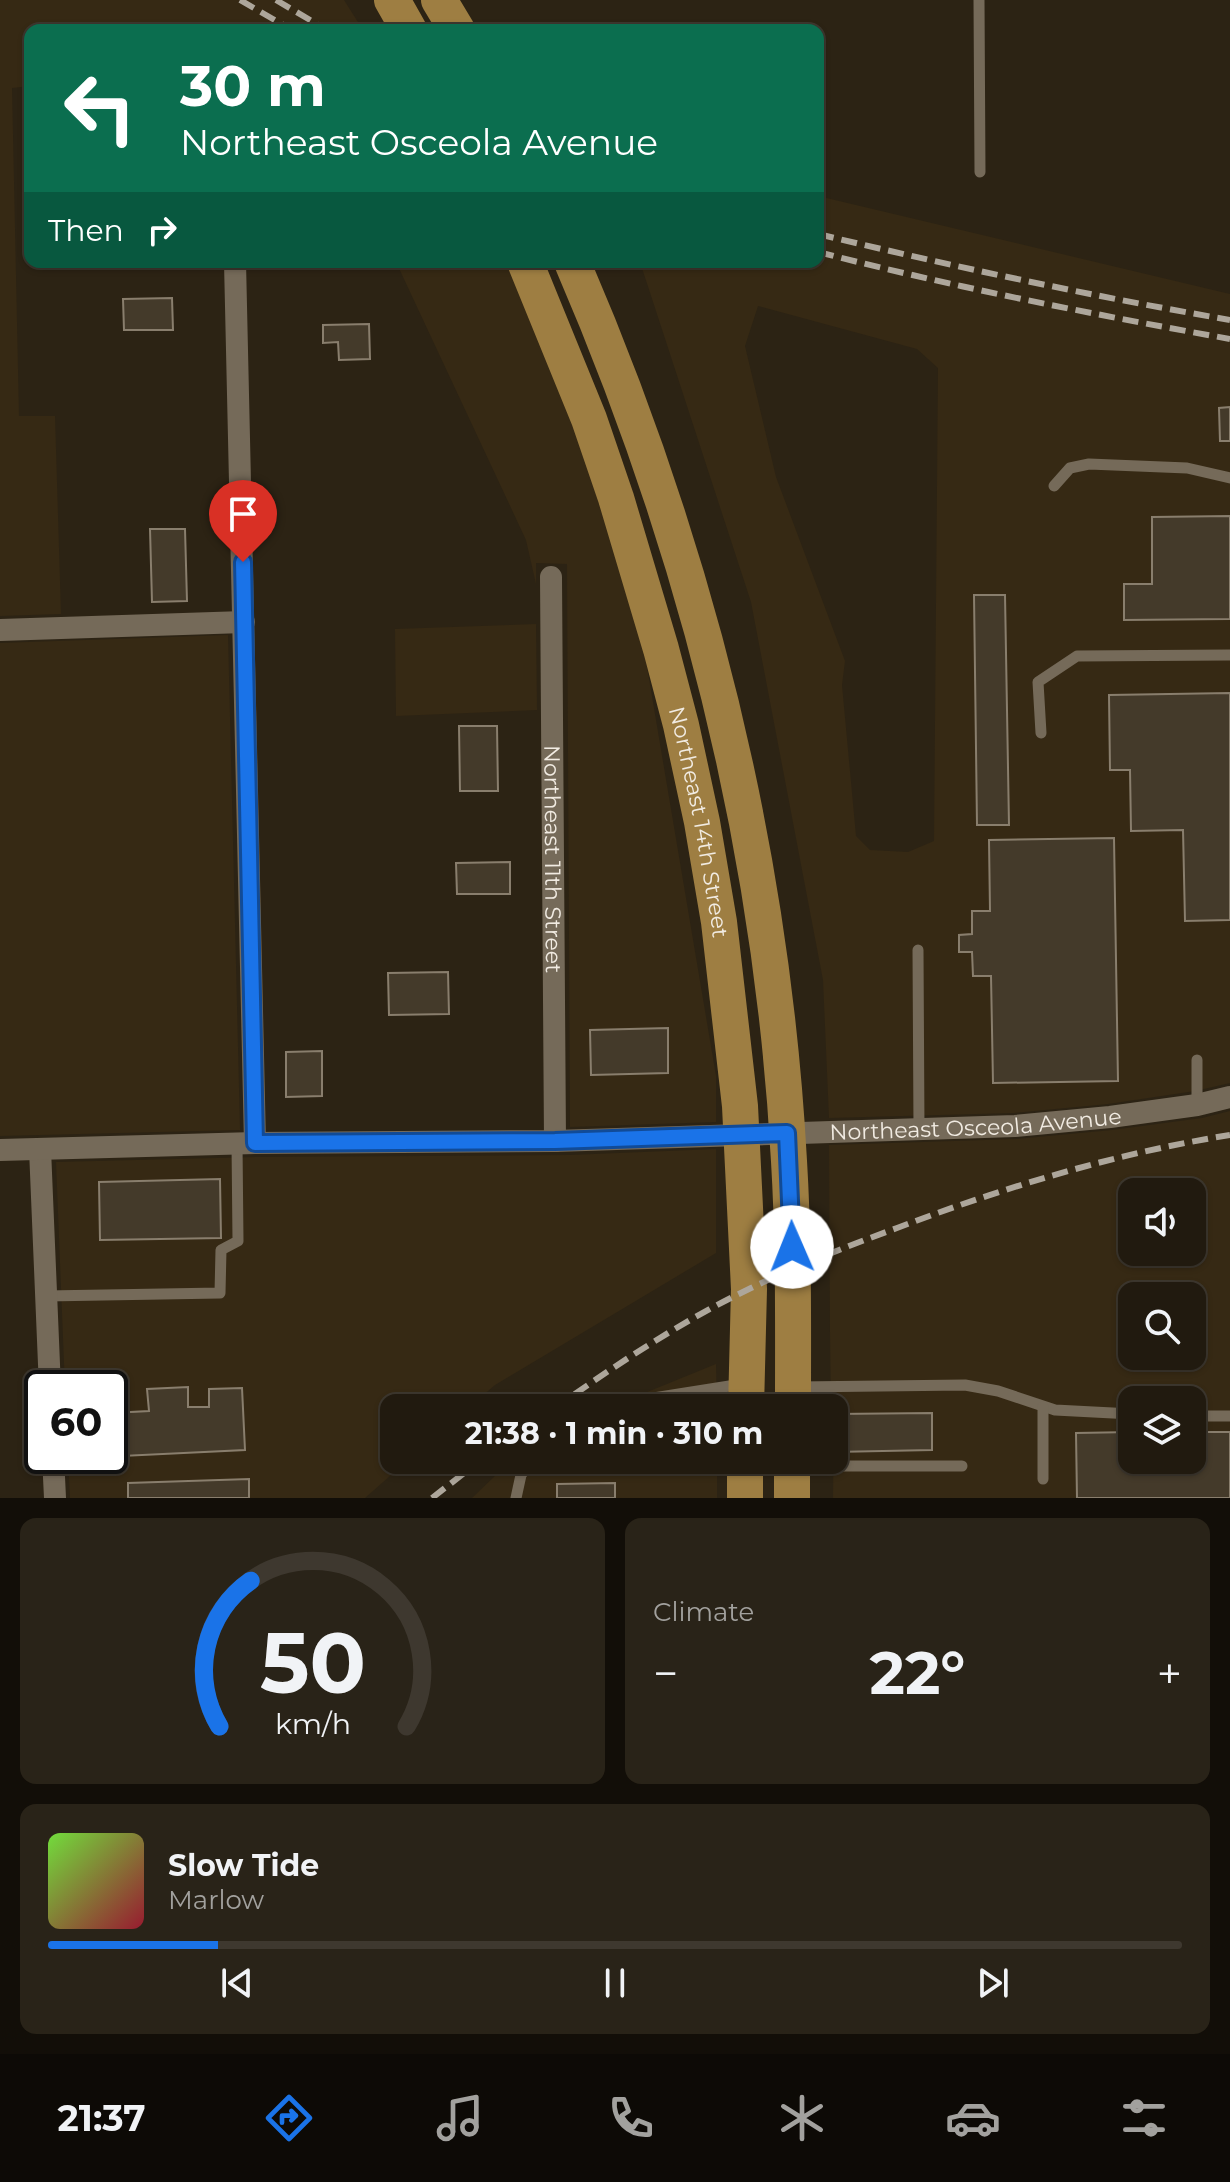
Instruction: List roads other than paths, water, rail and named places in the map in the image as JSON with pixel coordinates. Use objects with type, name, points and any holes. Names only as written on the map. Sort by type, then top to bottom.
[{"type":"main road","points":[[392,0],[406,24]]},
{"type":"main road","points":[[439,0],[453,24]]},
{"type":"main road","name":"Northeast 14th Street","points":[[527,268],[589,419],[616,498],[661,649],[702,822],[719,922],[742,1135],[749,1289],[746,1394]]},
{"type":"main road","name":"Northeast 14th Street","points":[[575,268],[646,447],[680,552],[720,697],[746,817],[761,902],[781,1054],[793,1256],[793,1394]]},
{"type":"main road","points":[[745,1474],[745,1498]]},
{"type":"street","points":[[235,268],[244,622],[246,1144]]},
{"type":"street","name":"Northeast 11th Street","points":[[551,577],[555,1141]]},
{"type":"street","points":[[0,630],[244,622]]},
{"type":"street","name":"Northeast Osceola Avenue","points":[[0,1150],[555,1141],[1015,1126],[1197,1105],[1230,1097]]},
{"type":"street","points":[[40,1149],[49,1370]]},
{"type":"street","points":[[54,1474],[55,1498]]},
{"type":"lane","points":[[979,0],[980,172]]},
{"type":"lane","points":[[1054,486],[1070,468],[1089,464],[1187,468],[1230,478]]},
{"type":"lane","points":[[1041,733],[1038,682],[1077,656],[1230,655]]},
{"type":"lane","points":[[918,950],[919,1129]]},
{"type":"lane","points":[[1197,1060],[1197,1105]]},
{"type":"lane","points":[[46,1296],[220,1293],[221,1250],[238,1241],[246,1144]]},
{"type":"lane","points":[[846,1394],[965,1385],[998,1391],[1055,1410],[1118,1413]]},
{"type":"lane","points":[[1043,1407],[1043,1479]]},
{"type":"lane","points":[[1206,1416],[1230,1416]]},
{"type":"lane","points":[[792,1475],[962,1466]]},
{"type":"lane","points":[[516,1498],[522,1474]]},
{"type":"railway","points":[[240,0],[282,24]]},
{"type":"railway","points":[[276,0],[317,24]]},
{"type":"railway","points":[[824,235],[1024,280],[1230,320]]},
{"type":"railway","points":[[824,253],[1023,299],[1230,339]]},
{"type":"railway","points":[[575,1394],[700,1314],[824,1256],[1020,1185],[1145,1151],[1230,1135]]},
{"type":"railway","points":[[432,1498],[463,1474]]}]
